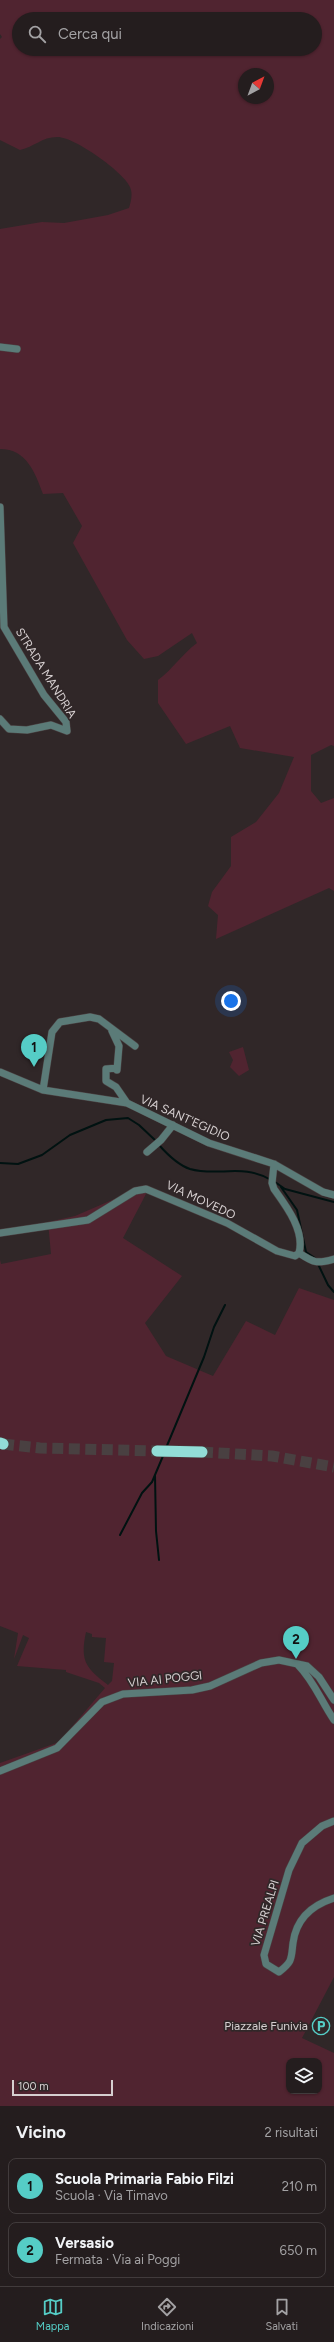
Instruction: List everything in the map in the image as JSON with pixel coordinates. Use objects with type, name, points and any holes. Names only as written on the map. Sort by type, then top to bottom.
[{"type":"highway","points":[[157,1451],[202,1452]]},
{"type":"street","points":[[0,347],[17,349]]},
{"type":"street","name":"STRADA MANDRIA","points":[[0,507],[4,627],[44,695],[66,722],[67,731],[52,725],[27,730],[9,729],[0,719]]},
{"type":"street","points":[[43,1090],[52,1032],[55,1026],[60,1022],[90,1016],[108,1026],[135,1046]]},
{"type":"street","points":[[108,1026],[120,1046],[117,1069],[106,1069],[106,1080],[116,1087],[127,1103]]},
{"type":"street","name":"VIA SANT'EGIDIO","points":[[0,1072],[43,1090],[127,1103],[209,1143],[274,1164],[323,1192],[334,1195]]},
{"type":"street","points":[[146,1152],[161,1140],[173,1125]]},
{"type":"street","points":[[274,1164],[272,1183],[297,1229],[301,1246],[299,1253],[310,1260],[322,1264],[334,1259]]},
{"type":"street","name":"VIA MOVEDO","points":[[0,1233],[88,1220],[135,1191],[146,1189],[227,1223],[276,1251],[289,1256],[299,1253]]},
{"type":"street","name":"VIA AI POGGI","points":[[0,1771],[57,1748],[102,1702],[114,1697],[123,1694],[192,1690],[210,1686],[261,1663],[279,1660],[307,1666],[319,1677],[334,1700]]},
{"type":"street","points":[[298,1665],[309,1676],[322,1703],[334,1720]]},
{"type":"street","name":"VIA PREALPI","points":[[334,1821],[322,1826],[302,1843],[289,1870],[264,1955],[266,1964],[279,1972],[285,1967],[293,1958],[293,1942],[302,1920],[311,1908],[334,1898]]},
{"type":"shaded area","points":[[0,0],[334,0],[334,746],[331,745],[311,755],[311,791],[321,803],[334,798],[334,891],[329,888],[216,939],[218,915],[208,906],[212,892],[231,866],[231,837],[256,822],[279,793],[294,757],[240,748],[230,726],[186,744],[158,703],[158,680],[197,643],[192,633],[158,656],[144,659],[127,640],[73,543],[82,526],[63,493],[43,494],[37,478],[29,464],[17,453],[0,449],[0,229],[42,222],[64,223],[108,215],[129,208],[132,195],[130,187],[118,173],[86,148],[74,142],[64,138],[52,137],[20,150],[0,140],[0,39],[2,37],[0,34]]},
{"type":"shaded area","points":[[243,1047],[249,1070],[239,1076],[230,1067],[233,1060],[229,1052]]},
{"type":"shaded area","points":[[147,1192],[123,1238],[182,1276],[145,1323],[166,1356],[213,1376],[246,1321],[275,1335],[299,1288],[334,1300],[334,1977],[302,2038],[334,2053],[334,2106],[0,2106],[0,1763],[59,1742],[105,1688],[99,1683],[66,1672],[66,1670],[17,1666],[29,1638],[23,1635],[14,1659],[18,1633],[0,1626],[0,1260],[1,1264],[51,1254],[48,1222],[75,1216],[119,1197]],"holes":[[[86,1632],[92,1634],[92,1637],[106,1638],[104,1662],[114,1663],[112,1681],[108,1685],[89,1668],[84,1657]]]},
{"type":"waterway","points":[[0,1163],[18,1164],[42,1155],[70,1135],[106,1120],[128,1118],[139,1125],[156,1141]]},
{"type":"waterway","points":[[159,1145],[177,1162],[190,1169],[210,1172],[251,1172],[271,1180]]},
{"type":"waterway","points":[[275,1182],[285,1189],[334,1202]]},
{"type":"waterway","points":[[281,1187],[297,1210],[306,1252],[315,1258]]},
{"type":"waterway","points":[[318,1264],[328,1285],[334,1292]]},
{"type":"waterway","points":[[166,1448],[204,1357],[214,1327],[225,1305]]},
{"type":"waterway","points":[[120,1535],[142,1493],[152,1482],[163,1456]]},
{"type":"waterway","points":[[155,1475],[156,1531],[159,1560]]},
{"type":"tunnel","points":[[3,1444],[40,1448],[157,1451]]},
{"type":"tunnel","points":[[202,1452],[272,1456],[334,1467]]},
{"type":"place","name":"Scuola Primaria Fabio Filzi","points":[[34,1067]]},
{"type":"place","name":"Versasio","points":[[296,1659]]},
{"type":"place","name":"Piazzale Funivia","points":[[321,2026]]}]
